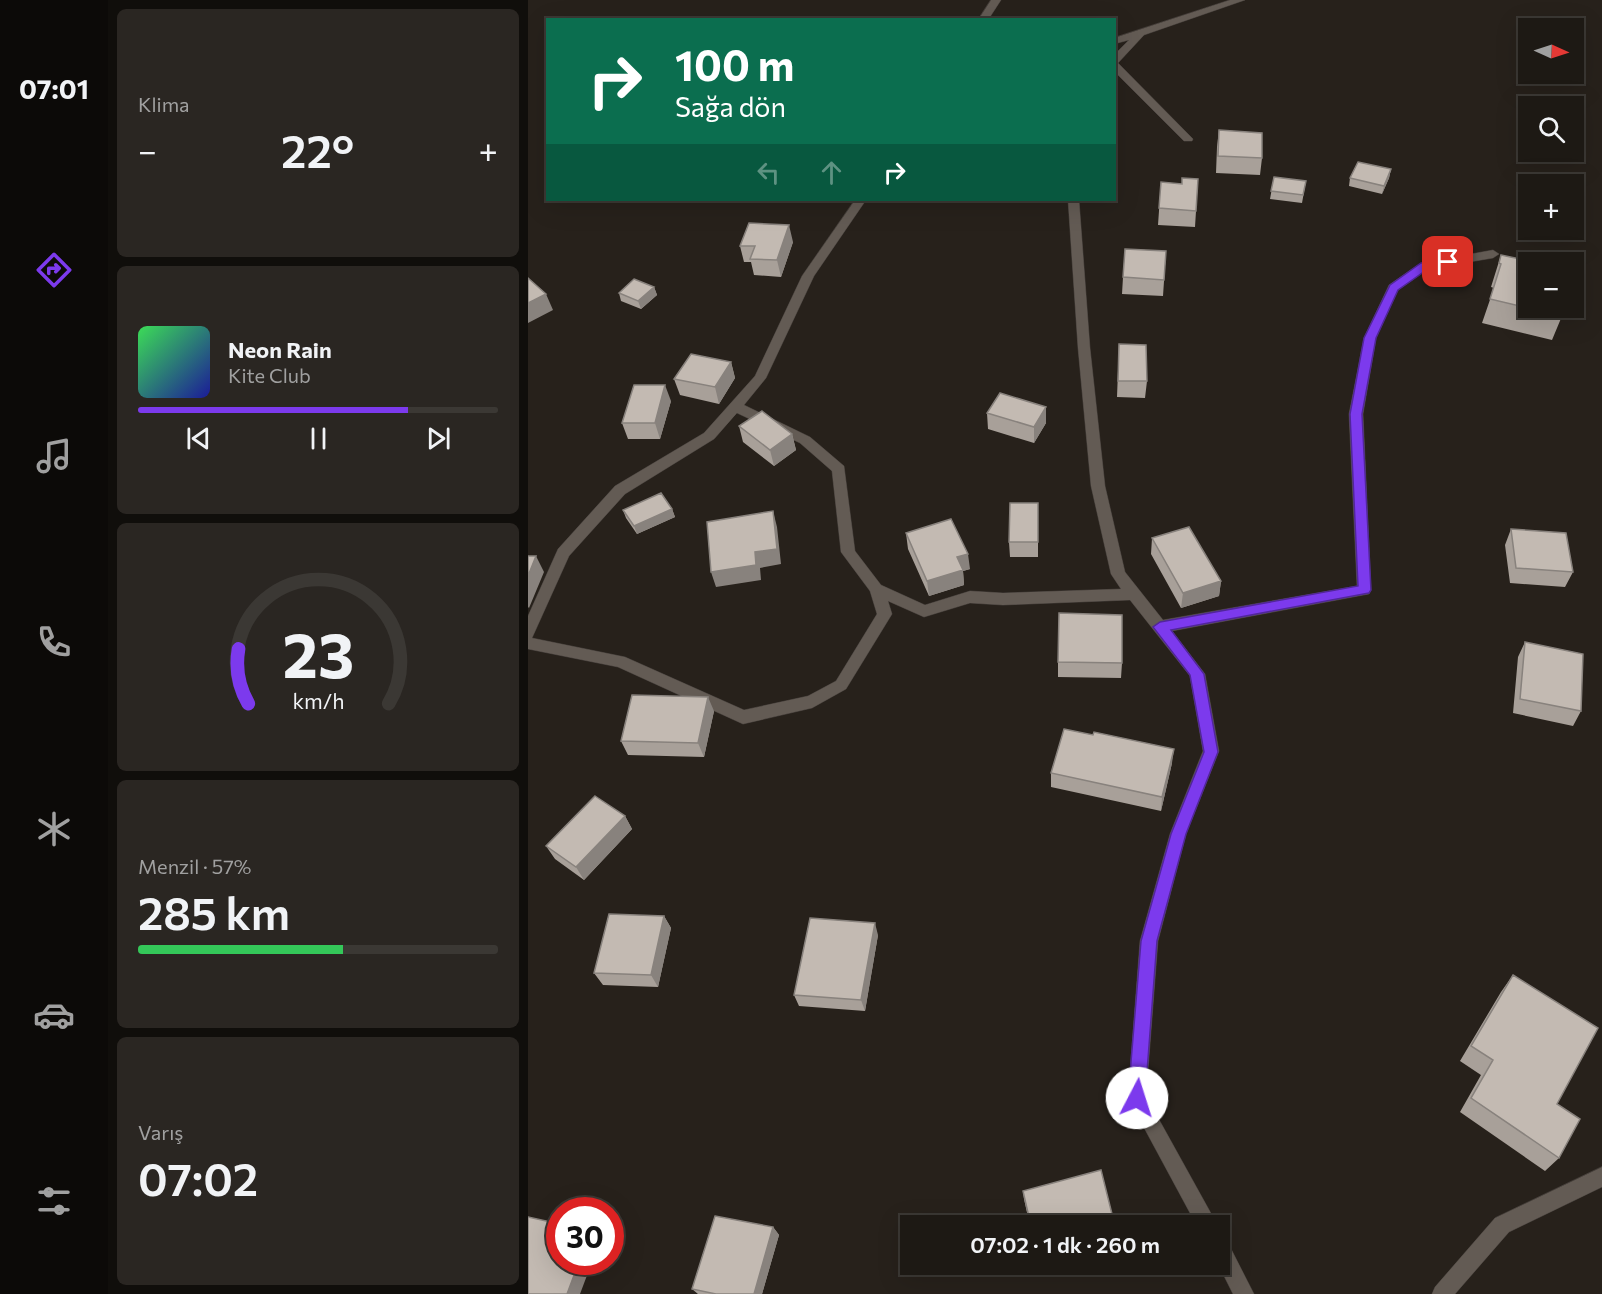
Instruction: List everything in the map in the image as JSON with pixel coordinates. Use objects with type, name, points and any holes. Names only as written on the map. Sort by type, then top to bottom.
[{"type":"street","points":[[984,18],[996,0]]},
{"type":"street","points":[[1116,40],[1240,0]]},
{"type":"street","points":[[1116,62],[1139,34]]},
{"type":"street","points":[[1116,66],[1188,139]]},
{"type":"street","points":[[528,633],[563,553],[621,490],[709,436],[760,378],[808,276],[859,201]]},
{"type":"street","points":[[1073,201],[1084,348],[1098,486],[1118,574],[1197,674],[1211,752],[1178,834],[1149,941],[1137,1098],[1202,1215]]},
{"type":"street","points":[[1160,627],[1364,590],[1356,414],[1370,338],[1394,288],[1425,266],[1493,254]]},
{"type":"street","points":[[528,644],[620,661],[743,717],[812,702],[842,685],[885,614],[876,589],[848,552],[839,469],[805,440],[735,406]]},
{"type":"street","points":[[876,589],[924,611],[970,597],[1003,599],[1134,594]]},
{"type":"street","points":[[1442,1294],[1502,1226],[1602,1178]]},
{"type":"street","points":[[1230,1267],[1244,1294]]},
{"type":"building","points":[[1219,130],[1262,133],[1262,158],[1218,156]]},
{"type":"building","points":[[1358,162],[1391,169],[1384,186],[1350,178]]},
{"type":"building","points":[[1274,177],[1306,181],[1303,195],[1271,191]]},
{"type":"building","points":[[1182,178],[1198,179],[1196,211],[1159,208],[1161,182],[1182,184]]},
{"type":"building","points":[[749,223],[789,225],[777,260],[750,259],[755,246],[740,246]]},
{"type":"building","points":[[1125,249],[1166,251],[1164,280],[1123,277]]},
{"type":"building","points":[[1501,255],[1518,258],[1518,306],[1490,299],[1501,264],[1499,263]]},
{"type":"building","points":[[528,278],[546,294],[528,303]]},
{"type":"building","points":[[634,279],[654,287],[638,301],[619,293]]},
{"type":"building","points":[[1119,344],[1146,345],[1147,381],[1118,381]]},
{"type":"building","points":[[691,354],[731,362],[715,387],[674,379]]},
{"type":"building","points":[[634,385],[665,385],[655,423],[622,423]]},
{"type":"building","points":[[1000,393],[1046,407],[1034,427],[987,413]]},
{"type":"building","points":[[762,411],[792,434],[770,450],[739,426]]},
{"type":"building","points":[[661,493],[672,509],[634,526],[623,510]]},
{"type":"building","points":[[1010,503],[1038,503],[1038,542],[1009,542]]},
{"type":"building","points":[[773,511],[777,549],[755,552],[756,565],[711,572],[707,522]]},
{"type":"building","points":[[951,519],[968,554],[957,557],[963,570],[927,581],[906,533]]},
{"type":"building","points":[[1189,527],[1221,581],[1183,593],[1152,538]]},
{"type":"building","points":[[1511,529],[1566,533],[1573,572],[1516,568]]},
{"type":"building","points":[[528,556],[536,556],[528,576]]},
{"type":"building","points":[[1059,613],[1122,615],[1122,663],[1058,662]]},
{"type":"building","points":[[1525,642],[1583,654],[1581,711],[1520,699]]},
{"type":"building","points":[[632,695],[708,697],[698,743],[621,741]]},
{"type":"building","points":[[1064,729],[1093,735],[1094,732],[1174,749],[1162,797],[1051,773]]},
{"type":"building","points":[[595,796],[625,816],[576,867],[546,846]]},
{"type":"building","points":[[609,914],[664,916],[651,975],[594,973]]},
{"type":"building","points":[[810,918],[875,923],[861,1000],[794,995]]},
{"type":"building","points":[[1513,975],[1598,1028],[1557,1104],[1580,1119],[1559,1158],[1471,1098],[1493,1060],[1471,1046]]},
{"type":"building","points":[[1101,1170],[1112,1215],[1028,1215],[1023,1191]]},
{"type":"building","points":[[715,1216],[773,1227],[754,1294],[716,1294],[692,1289]]},
{"type":"building","points":[[528,1217],[546,1221],[546,1275],[574,1275],[567,1294],[528,1294]]},
{"type":"route","points":[[1137,1098],[1149,941],[1178,834],[1211,752],[1197,674],[1160,627],[1364,590],[1356,414],[1370,338],[1394,288],[1425,266],[1448,262]]}]
